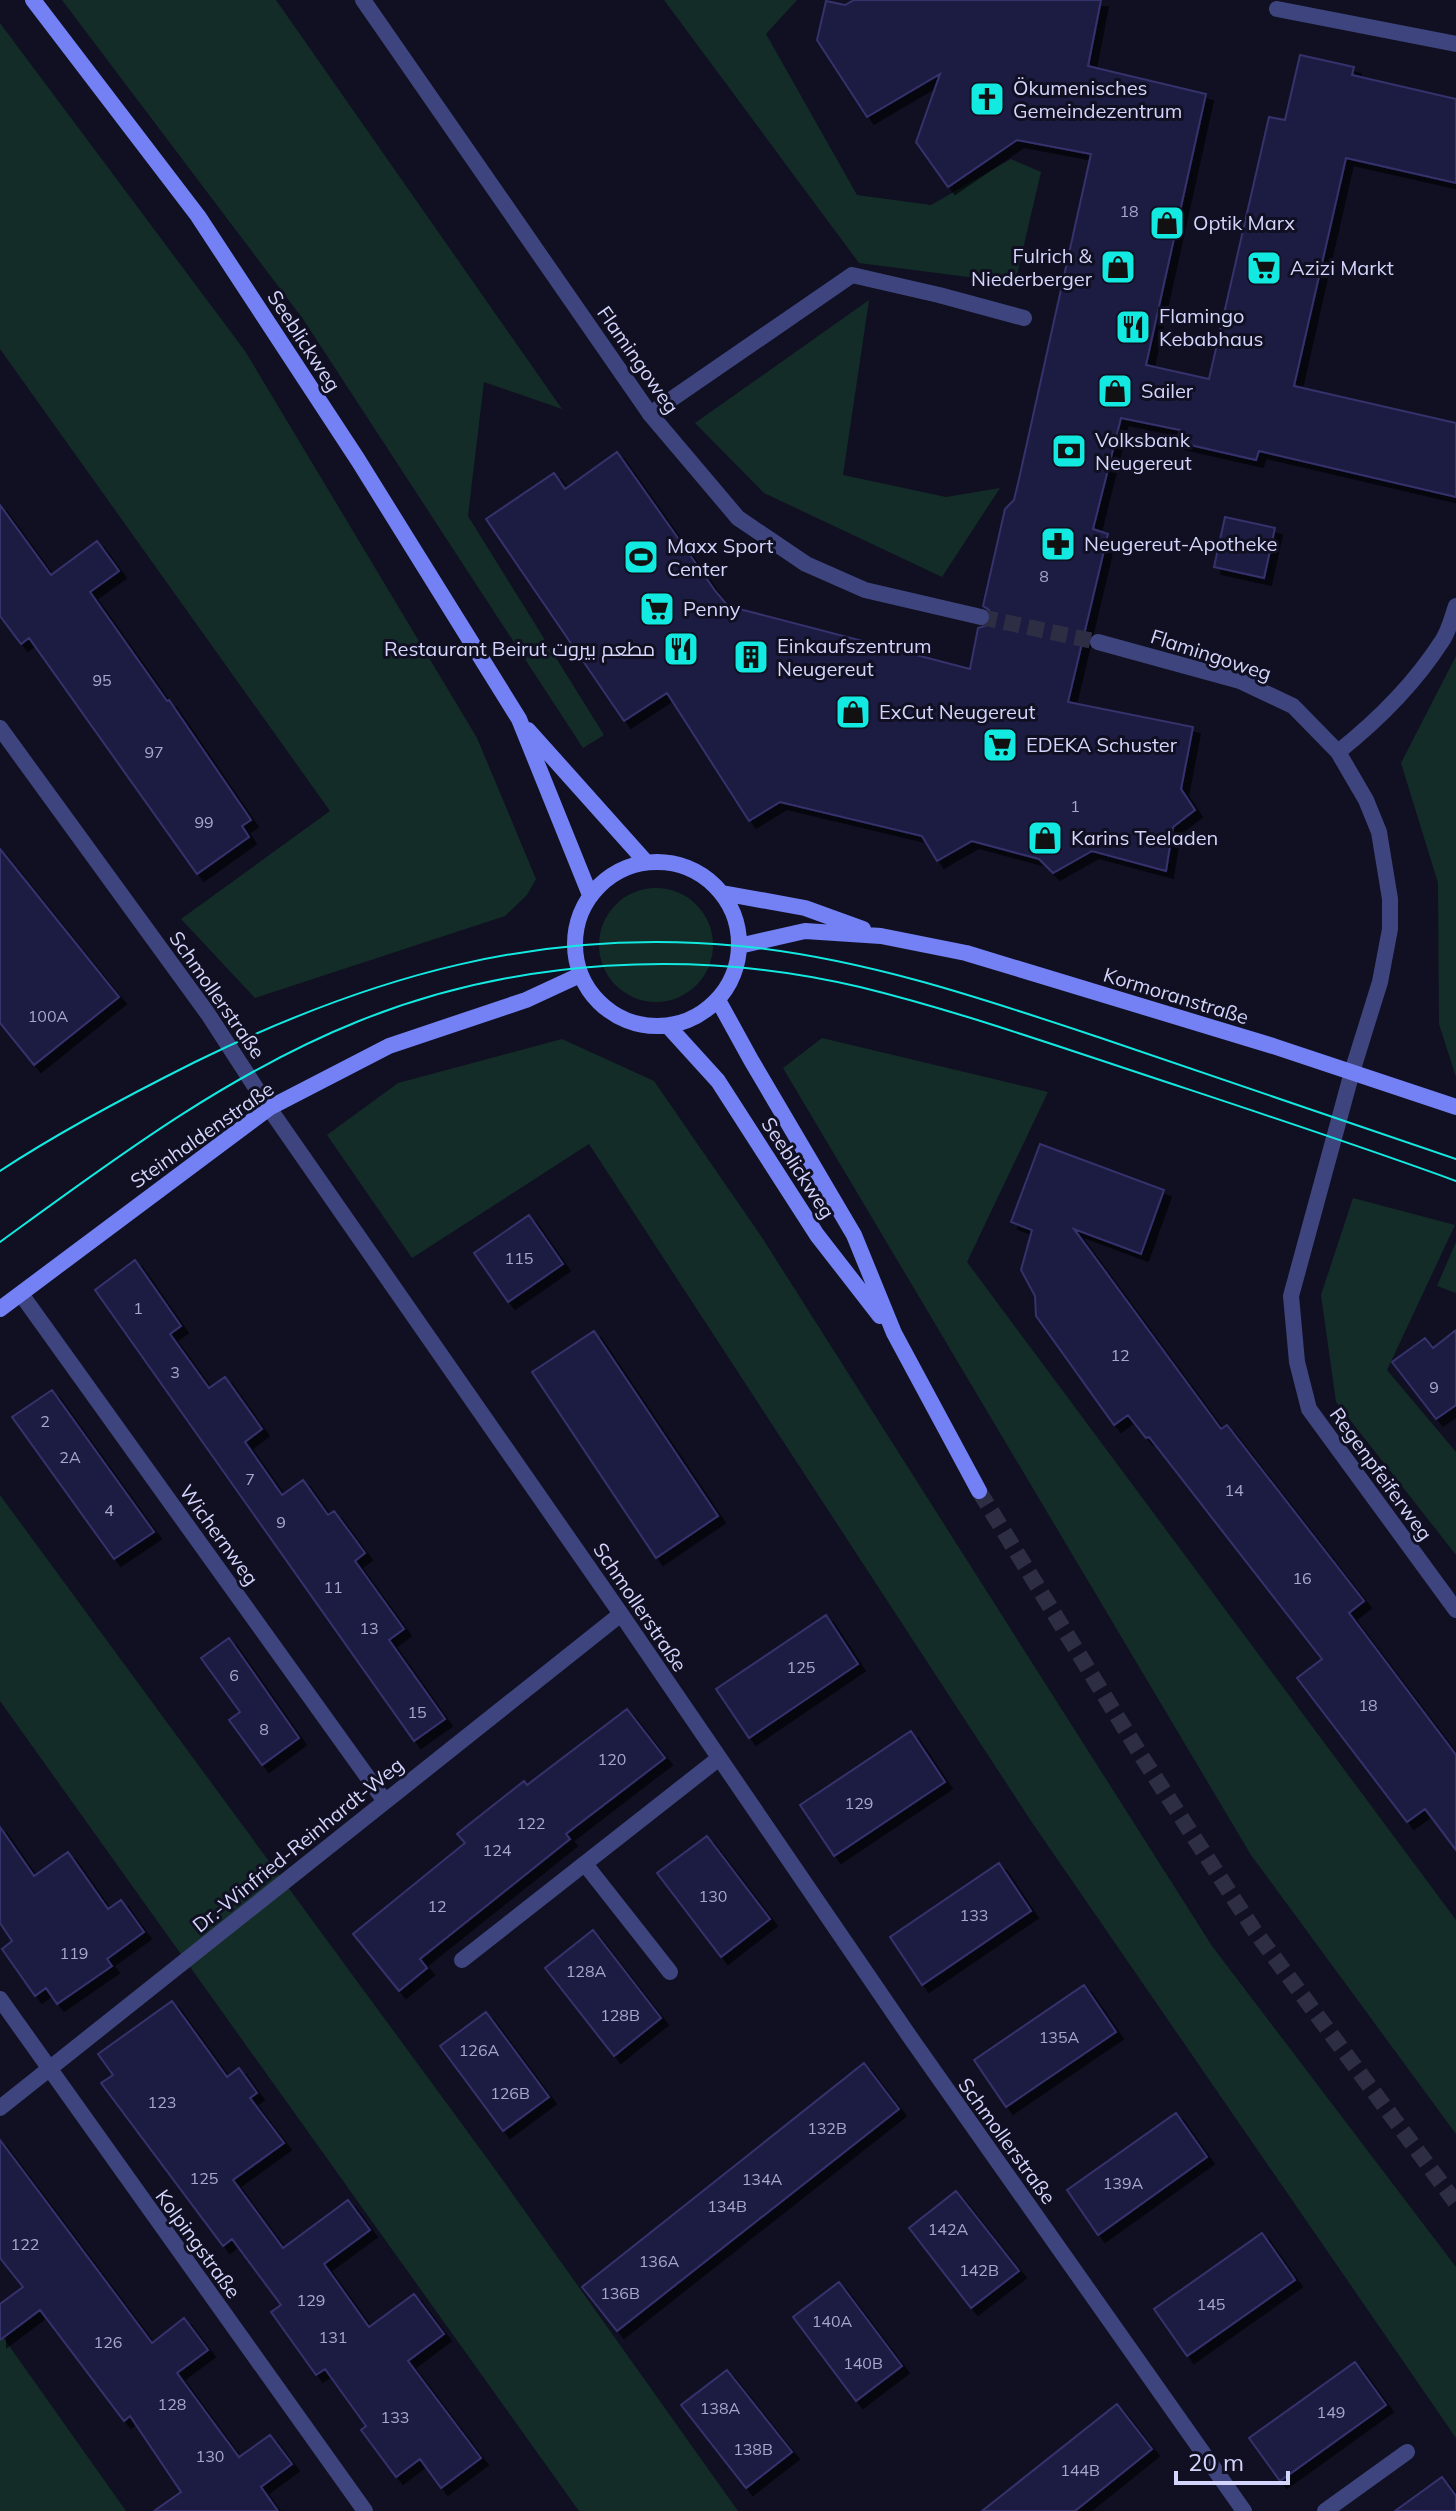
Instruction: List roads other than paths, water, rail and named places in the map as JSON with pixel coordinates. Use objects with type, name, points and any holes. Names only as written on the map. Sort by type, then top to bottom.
[{"type":"main road","name":"Seeblickweg","points":[[33,0],[198,216],[358,460],[519,719],[646,862]]},
{"type":"main road","name":"Seeblickweg","points":[[519,719],[590,895]]},
{"type":"main road","points":[[646,862],[674,863],[701,874],[722,893],[735,918],[739,946],[736,967],[718,1000],[695,1017],[668,1026],[632,1023],[601,1004],[580,975],[574,944],[578,918],[590,895],[614,872],[646,862]]},
{"type":"main road","name":"Kormoranstraße","points":[[722,893],[805,908],[881,936]]},
{"type":"main road","name":"Kormoranstraße","points":[[739,946],[805,931],[881,936],[966,953],[1456,1107]]},
{"type":"main road","name":"Steinhaldenstraße","points":[[0,1309],[269,1108],[389,1046],[526,1000],[580,975]]},
{"type":"main road","name":"Seeblickweg","points":[[718,1000],[854,1235],[894,1333],[979,1491]]},
{"type":"main road","name":"Seeblickweg","points":[[668,1026],[718,1081],[817,1235],[894,1333]]},
{"type":"street","name":"Flamingoweg","points":[[363,0],[650,414],[738,518],[806,564],[865,590],[981,617]]},
{"type":"street","points":[[1277,9],[1456,44]]},
{"type":"street","points":[[650,414],[852,275],[1024,318]]},
{"type":"street","points":[[1338,752],[1368,728],[1405,689],[1444,639],[1456,606]]},
{"type":"street","name":"Flamingoweg","points":[[1098,642],[1240,681],[1274,696],[1293,706],[1338,752],[1366,800],[1379,832],[1390,899],[1390,929],[1380,982],[1352,1072]]},
{"type":"street","name":"Schmollerstraße","points":[[0,728],[208,1014],[269,1108],[951,2096],[1244,2511]]},
{"type":"street","name":"Regenpfeiferweg","points":[[1352,1072],[1291,1296],[1297,1362],[1309,1409],[1456,1610]]},
{"type":"street","name":"Wichernweg","points":[[21,1294],[384,1800]]},
{"type":"street","name":"Dr.-Winfried-Reinhardt-Weg","points":[[0,2108],[621,1614]]},
{"type":"street","points":[[462,1960],[718,1759]]},
{"type":"street","points":[[585,1864],[670,1972]]},
{"type":"street","name":"Kolpingstraße","points":[[0,1999],[365,2511]]},
{"type":"street","points":[[1325,2511],[1407,2452]]},
{"type":"tunnel","points":[[981,617],[1098,642]]},
{"type":"tunnel","points":[[979,1491],[1142,1757],[1254,1930],[1456,2203]]},
{"type":"tram line","points":[[0,1171],[72,1127],[170,1074],[326,1005],[392,982],[526,952],[595,944],[666,942],[785,952],[921,981],[1054,1022],[1456,1159]]},
{"type":"tram line","points":[[0,1242],[173,1120],[217,1092],[310,1042],[419,1000],[480,984],[543,972],[607,966],[671,964],[735,967],[860,987],[1020,1034],[1456,1181]]},
{"type":"place","name":"Ökumenisches Gemeindezentrum","points":[[987,99]]},
{"type":"place","name":"Optik Marx","points":[[1167,223]]},
{"type":"place","name":"Fulrich & Niederberger","points":[[1118,267]]},
{"type":"place","name":"Azizi Markt","points":[[1264,268]]},
{"type":"place","name":"Flamingo Kebabhaus","points":[[1133,327]]},
{"type":"place","name":"Sailer","points":[[1115,391]]},
{"type":"place","name":"Volksbank Neugereut","points":[[1069,451]]},
{"type":"place","name":"Neugereut-Apotheke","points":[[1058,544]]},
{"type":"place","name":"Maxx Sport Center","points":[[641,557]]},
{"type":"place","name":"Penny","points":[[657,609]]},
{"type":"place","name":"Restaurant Beirut مطعم بيروت","points":[[681,649]]},
{"type":"place","name":"Einkaufszentrum Neugereut","points":[[751,657]]},
{"type":"place","name":"ExCut Neugereut","points":[[853,712]]},
{"type":"place","name":"EDEKA Schuster","points":[[1000,745]]},
{"type":"place","name":"Karins Teeladen","points":[[1045,838]]}]
